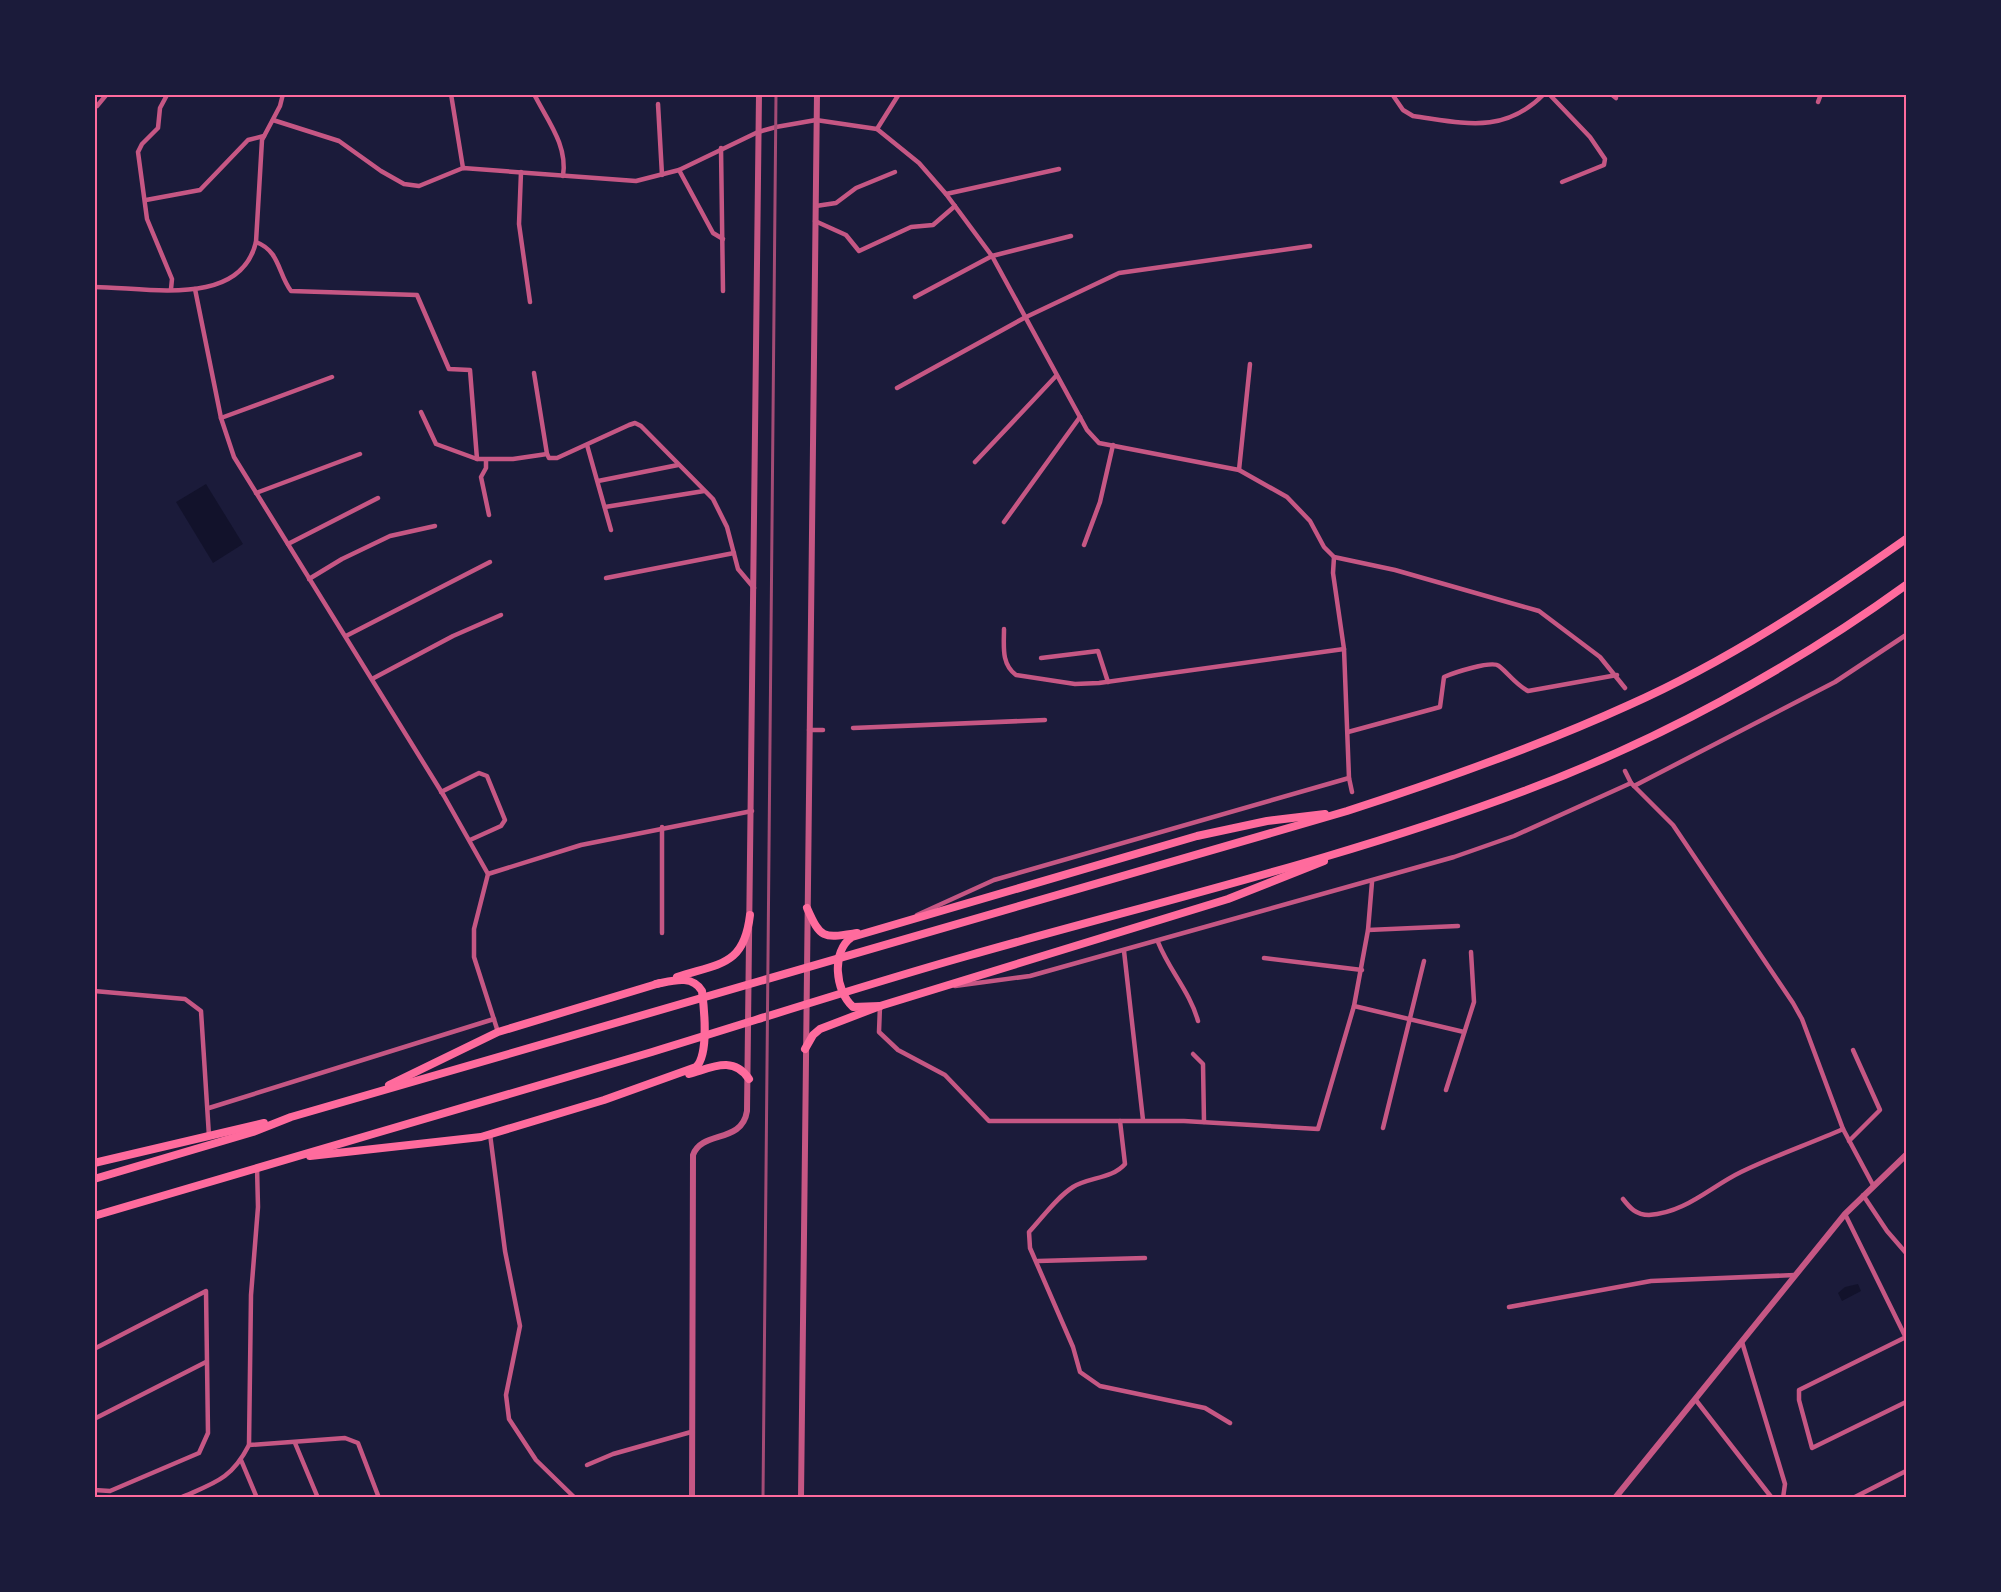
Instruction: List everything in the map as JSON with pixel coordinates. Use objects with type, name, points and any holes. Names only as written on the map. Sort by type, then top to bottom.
[{"type":"highway","points":[[94,1163],[291,1117],[369,1095],[1347,811],[1488,765],[1630,705],[1773,628],[1906,539]]},
{"type":"highway","points":[[94,1216],[653,1052],[919,970],[1354,848],[1524,791],[1602,759],[1707,707],[1806,651],[1906,585]]},
{"type":"highway","points":[[880,1006],[853,1007],[843,996],[839,983],[842,947],[852,938],[868,931],[1197,836],[1267,821],[1347,811]]},
{"type":"highway","points":[[806,1049],[813,1035],[820,1029],[880,1006],[1228,899],[1354,848]]},
{"type":"highway","points":[[807,908],[817,931],[826,936],[868,931]]},
{"type":"highway","points":[[369,1095],[498,1032],[656,984],[732,957],[746,940],[750,915]]},
{"type":"highway","points":[[604,1100],[700,1064],[704,1031],[703,1003],[699,985],[680,980],[656,984]]},
{"type":"highway","points":[[290,1158],[490,1134],[725,1064],[735,1065],[749,1078]]},
{"type":"highway","points":[[94,1179],[253,1132],[291,1117]]},
{"type":"street","points":[[94,104],[97,106],[106,94]]},
{"type":"street","points":[[94,287],[195,289],[228,281],[241,273],[253,255],[256,242],[260,151],[264,136],[283,94]]},
{"type":"street","points":[[451,94],[463,168]]},
{"type":"street","points":[[534,94],[558,135],[565,166],[563,176]]},
{"type":"street","points":[[692,1497],[693,1155],[700,1144],[737,1130],[744,1124],[749,1078],[759,94]]},
{"type":"street","points":[[801,1497],[817,94]]},
{"type":"street","points":[[877,129],[899,94]]},
{"type":"street","points":[[1392,94],[1403,110],[1413,116],[1483,125],[1522,114],[1544,94]]},
{"type":"street","points":[[1550,94],[1590,137],[1605,159],[1604,165],[1562,182]]},
{"type":"street","points":[[1818,102],[1821,94]]},
{"type":"street","points":[[167,95],[160,108],[158,128],[138,152],[147,219],[172,279],[171,289]]},
{"type":"street","points":[[658,104],[662,175]]},
{"type":"street","points":[[273,120],[339,141],[381,171],[404,184],[419,186],[463,168],[636,181],[680,170],[721,148],[758,132],[816,120],[877,129],[913,156],[946,194],[992,256],[1080,417],[1099,442],[1239,470],[1287,497],[1310,521],[1324,547],[1334,557],[1395,570],[1539,611],[1600,657],[1617,675],[1625,688]]},
{"type":"street","points":[[146,200],[200,190],[248,140],[264,136]]},
{"type":"street","points":[[721,148],[723,291]]},
{"type":"street","points":[[946,194],[1059,169]]},
{"type":"street","points":[[680,170],[713,233],[723,239]]},
{"type":"street","points":[[521,172],[519,224],[530,302]]},
{"type":"street","points":[[816,206],[836,203],[856,188],[895,172]]},
{"type":"street","points":[[815,221],[846,235],[859,250],[911,227],[933,225],[955,206]]},
{"type":"street","points":[[915,297],[992,256],[1071,236]]},
{"type":"street","points":[[256,242],[269,250],[278,261],[291,291],[417,295],[449,369],[470,370],[477,459]]},
{"type":"street","points":[[897,388],[1024,318],[1119,273],[1310,246]]},
{"type":"street","points":[[195,289],[221,418],[234,457],[346,636],[470,840],[488,874],[474,929],[474,957],[498,1032]]},
{"type":"street","points":[[1239,470],[1250,364]]},
{"type":"street","points":[[534,373],[549,458],[557,458],[635,423],[641,426],[704,491],[720,511],[738,569],[754,588]]},
{"type":"street","points":[[975,462],[1056,375]]},
{"type":"street","points":[[221,418],[332,377]]},
{"type":"street","points":[[421,412],[436,444],[477,459],[547,454]]},
{"type":"street","points":[[1004,522],[1080,417]]},
{"type":"street","points":[[587,445],[611,530]]},
{"type":"street","points":[[1084,544],[1100,502],[1113,445]]},
{"type":"street","points":[[256,493],[360,454]]},
{"type":"street","points":[[486,460],[486,468],[481,477],[489,515]]},
{"type":"street","points":[[598,481],[678,465]]},
{"type":"street","points":[[605,507],[704,491]]},
{"type":"street","points":[[288,544],[378,498]]},
{"type":"street","points":[[309,579],[342,559],[390,536],[435,526]]},
{"type":"street","points":[[606,578],[637,574],[734,553]]},
{"type":"street","points":[[1334,557],[1333,573],[1344,649],[1348,778],[1352,792]]},
{"type":"street","points":[[346,636],[490,562]]},
{"type":"street","points":[[372,679],[453,636],[501,615]]},
{"type":"street","points":[[1004,629],[1004,661],[1009,670],[1016,675],[1075,684],[1108,682],[1344,649]]},
{"type":"street","points":[[935,989],[1030,976],[1372,882],[1514,836],[1632,784],[1835,682],[1906,635]]},
{"type":"street","points":[[1041,658],[1098,651],[1108,682]]},
{"type":"street","points":[[1348,732],[1440,708],[1444,677],[1490,664],[1499,666],[1512,681],[1528,691],[1617,675]]},
{"type":"street","points":[[853,728],[1045,720]]},
{"type":"street","points":[[809,730],[823,730]]},
{"type":"street","points":[[1625,771],[1632,784],[1673,825],[1802,1018],[1843,1129],[1873,1185]]},
{"type":"street","points":[[441,792],[478,773],[487,776],[505,820],[501,826],[470,840]]},
{"type":"street","points":[[901,922],[994,880],[1348,778]]},
{"type":"street","points":[[488,874],[576,846],[752,811]]},
{"type":"street","points":[[662,933],[663,827]]},
{"type":"street","points":[[880,1006],[879,1032],[898,1050],[945,1075],[989,1121],[1143,1120],[1318,1130],[1354,1006],[1362,970],[1372,882]]},
{"type":"street","points":[[1368,930],[1458,926]]},
{"type":"street","points":[[1158,942],[1166,963],[1194,1007],[1198,1021]]},
{"type":"street","points":[[1124,951],[1143,1120]]},
{"type":"street","points":[[1446,1090],[1474,1002],[1471,952]]},
{"type":"street","points":[[1264,958],[1362,970]]},
{"type":"street","points":[[1383,1128],[1424,961]]},
{"type":"street","points":[[94,991],[184,999],[201,1011],[209,1136]]},
{"type":"street","points":[[1354,1006],[1411,1017],[1464,1032]]},
{"type":"street","points":[[208,1108],[494,1019]]},
{"type":"street","points":[[1849,1142],[1880,1110],[1853,1050]]},
{"type":"street","points":[[1193,1054],[1203,1064],[1204,1122]]},
{"type":"street","points":[[1120,1121],[1125,1164],[1117,1171],[1073,1187],[1029,1232],[1030,1248],[1038,1261],[1080,1372],[1086,1378],[1101,1386],[1205,1408],[1230,1423]]},
{"type":"street","points":[[1623,1198],[1631,1209],[1641,1215],[1670,1210],[1698,1199],[1740,1172],[1843,1129]]},
{"type":"street","points":[[490,1134],[505,1251],[520,1326],[506,1395],[507,1413],[520,1440],[536,1460],[575,1497]]},
{"type":"street","points":[[1615,1497],[1845,1214],[1906,1155]]},
{"type":"street","points":[[180,1497],[227,1477],[241,1460],[249,1445],[251,1296],[258,1207],[257,1167]]},
{"type":"street","points":[[1863,1195],[1887,1231],[1906,1253]]},
{"type":"street","points":[[1845,1214],[1906,1338],[1799,1390],[1799,1400],[1812,1448],[1906,1402]]},
{"type":"street","points":[[1038,1261],[1145,1257]]},
{"type":"street","points":[[1509,1307],[1651,1281],[1795,1275]]},
{"type":"street","points":[[94,1349],[206,1291],[208,1433],[199,1453],[110,1491],[94,1490]]},
{"type":"street","points":[[1742,1342],[1785,1484],[1783,1497]]},
{"type":"street","points":[[94,1419],[206,1362]]},
{"type":"street","points":[[1695,1399],[1772,1497]]},
{"type":"street","points":[[587,1465],[613,1454],[691,1432]]},
{"type":"street","points":[[249,1445],[345,1438],[358,1443],[379,1497]]},
{"type":"street","points":[[295,1443],[318,1497]]},
{"type":"street","points":[[241,1460],[257,1497]]},
{"type":"street","points":[[1852,1497],[1906,1471]]},
{"type":"shaded area","points":[[206,484],[243,544],[213,563],[176,502]]},
{"type":"shaded area","points":[[1858,1284],[1861,1291],[1842,1301],[1838,1293],[1845,1287]]},
{"type":"railway","points":[[763,1498],[776,94]]}]
